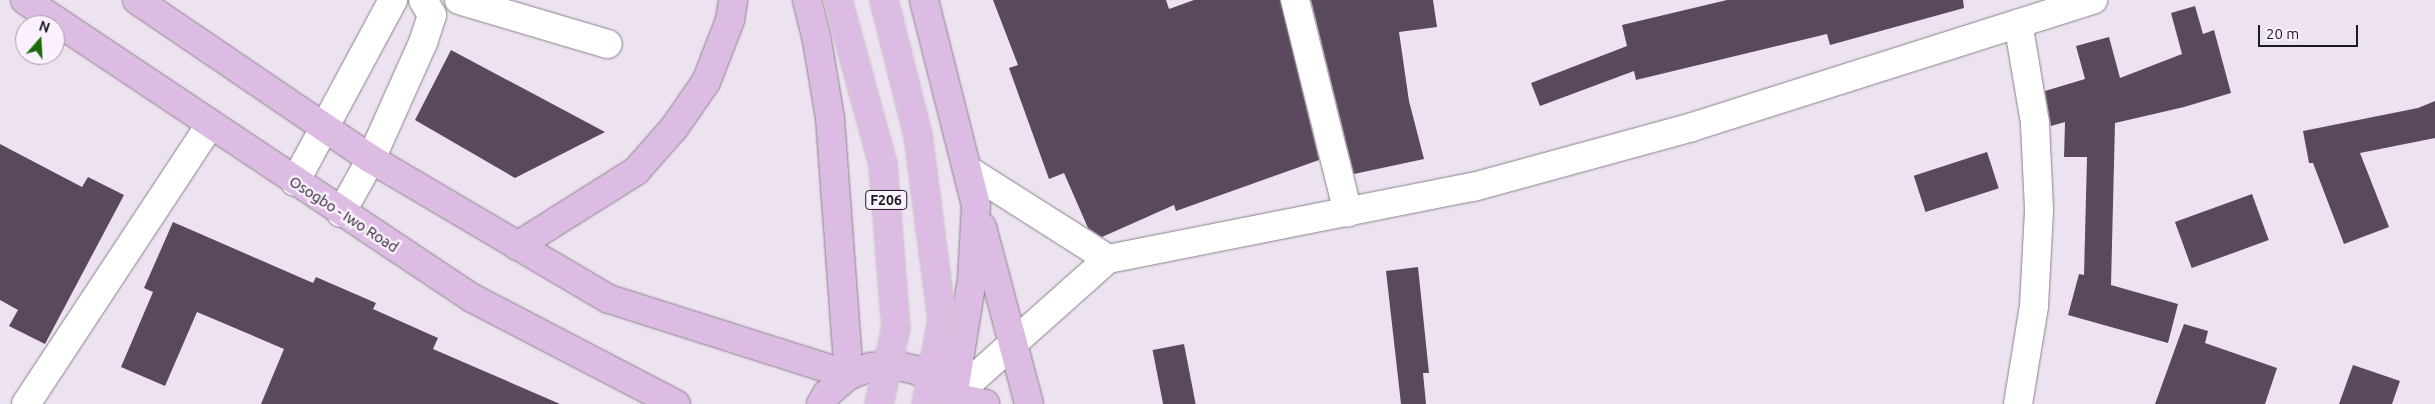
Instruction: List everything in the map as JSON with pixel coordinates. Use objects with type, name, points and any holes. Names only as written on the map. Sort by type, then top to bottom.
[{"type":"main road","name":"Osogbo - Iwo Road","points":[[25,0],[341,213],[472,298],[618,371],[676,404]]},
{"type":"main road","points":[[137,0],[371,159],[609,299],[849,375]]},
{"type":"main road","points":[[517,246],[636,171],[674,128],[706,82],[730,20],[733,0]]},
{"type":"main road","points":[[807,0],[816,35],[830,118],[849,375]]},
{"type":"main road","name":"F206","points":[[838,0],[884,164],[896,328],[879,404]]},
{"type":"main road","name":"F206","points":[[884,0],[918,135],[942,321],[926,404]]},
{"type":"main road","points":[[924,0],[1029,404]]},
{"type":"main road","points":[[954,400],[972,279],[976,206]]},
{"type":"main road","points":[[822,404],[827,394],[849,375],[871,367],[894,365],[916,370],[936,381],[954,400],[985,404]]},
{"type":"main road","points":[[618,371],[634,404]]},
{"type":"street","points":[[295,182],[393,0]]},
{"type":"street","points":[[341,213],[371,159],[432,15],[423,0]]},
{"type":"street","points":[[459,0],[608,44]]},
{"type":"street","points":[[1295,0],[1348,213]]},
{"type":"street","points":[[954,400],[1014,343],[1108,259],[1473,187],[1692,127],[2093,0]]},
{"type":"street","points":[[2018,23],[2035,123],[2040,209],[2034,306],[2018,404]]},
{"type":"street","points":[[26,404],[210,125]]},
{"type":"street","points":[[968,170],[1108,259]]},
{"type":"building","points":[[993,0],[1166,0],[1169,9],[1194,0],[1280,0],[1319,160],[1176,211],[1174,205],[1102,237],[1088,228],[1064,173],[1049,179],[1009,68],[1018,65]]},
{"type":"building","points":[[1311,0],[1433,0],[1437,27],[1399,32],[1409,101],[1424,159],[1354,174]]},
{"type":"building","points":[[1727,0],[1963,0],[1964,8],[1830,45],[1827,34],[1636,80],[1634,71],[1540,106],[1531,83],[1627,46],[1622,25]]},
{"type":"building","points":[[2195,6],[2203,34],[2214,30],[2231,93],[2184,107],[2115,123],[2111,285],[2178,304],[2168,343],[2068,315],[2079,274],[2084,275],[2087,157],[2064,157],[2065,122],[2051,126],[2045,91],[2085,79],[2076,46],[2109,37],[2120,78],[2182,54],[2171,13]]},
{"type":"building","points":[[451,50],[605,132],[515,178],[415,120]]},
{"type":"building","points":[[2435,101],[2435,138],[2360,153],[2389,227],[2344,244],[2313,163],[2309,163],[2303,131],[2418,108]]},
{"type":"building","points":[[0,144],[82,187],[88,177],[124,195],[45,344],[9,326],[18,310],[0,300]]},
{"type":"building","points":[[1987,152],[1999,188],[1926,212],[1914,176]]},
{"type":"building","points":[[2252,194],[2269,240],[2192,268],[2175,222]]},
{"type":"building","points":[[173,222],[313,283],[316,277],[376,303],[373,309],[438,338],[433,349],[560,404],[261,404],[284,349],[197,312],[165,386],[121,367],[153,292],[144,288]]},
{"type":"building","points":[[1418,267],[1429,373],[1423,373],[1426,404],[1401,404],[1386,271]]},
{"type":"building","points":[[2184,324],[2208,331],[2205,343],[2277,368],[2265,404],[2155,404]]},
{"type":"building","points":[[1184,344],[1196,404],[1163,404],[1153,350]]},
{"type":"building","points":[[2353,365],[2400,381],[2392,404],[2339,404]]}]
